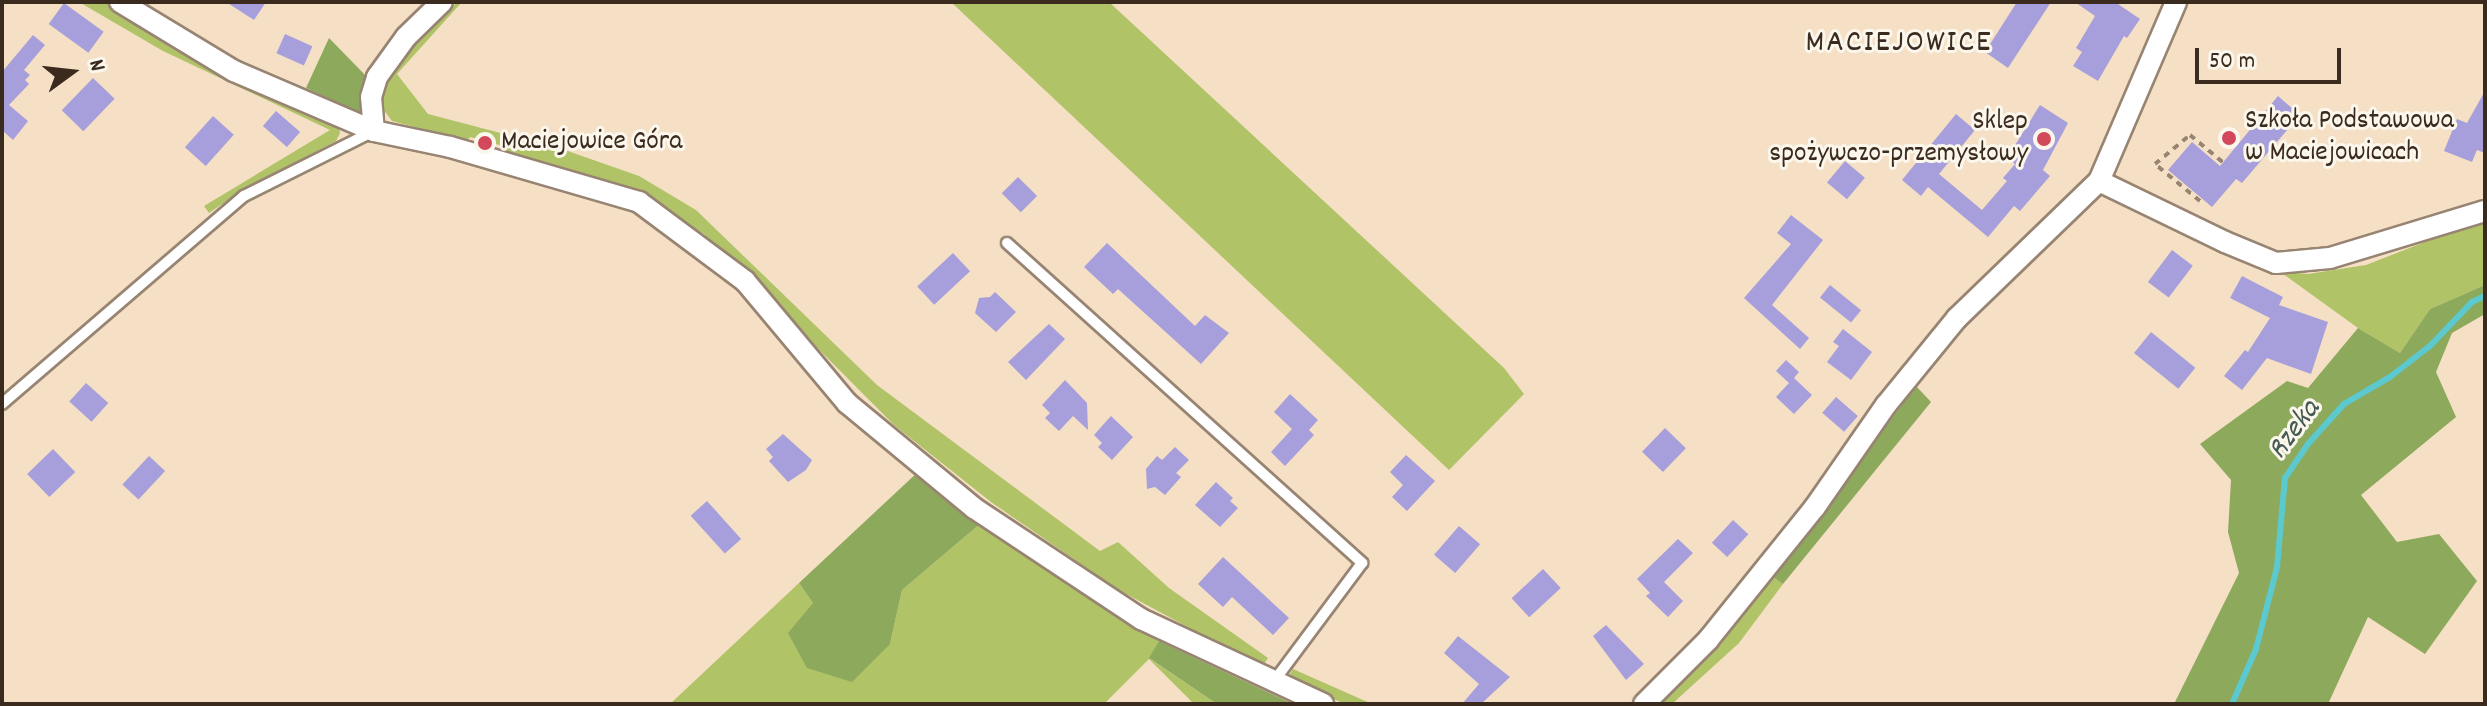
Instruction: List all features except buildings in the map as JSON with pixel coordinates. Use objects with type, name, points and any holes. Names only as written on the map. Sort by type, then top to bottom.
[{"type":"street","points":[[120,2],[234,71],[374,131],[450,147],[639,202],[745,281],[847,403],[974,508],[1141,619],[1323,704]]},
{"type":"street","points":[[374,131],[371,97],[377,77],[406,37],[442,2]]},
{"type":"street","points":[[1644,704],[1718,628],[1815,507],[1886,405],[1957,318],[2099,181],[2176,2]]},
{"type":"street","points":[[2099,181],[2276,263],[2330,258],[2485,211]]},
{"type":"lane","points":[[2,404],[244,196],[374,131]]},
{"type":"lane","points":[[1007,243],[1362,563],[1274,681]]},
{"type":"path","points":[[2200,201],[2155,164],[2190,135],[2225,164]]},
{"type":"green space","points":[[79,2],[104,2],[338,123],[340,133],[336,141],[244,189],[209,213],[204,206],[330,130],[163,51]]},
{"type":"green space","points":[[457,2],[462,2],[397,74],[428,114],[562,149],[639,176],[696,210],[877,385],[1100,551],[1118,542],[1169,588],[1268,658],[1262,667],[1117,589],[991,502],[894,425],[704,234],[650,202],[501,152],[503,146],[470,137],[467,141],[392,121],[380,105],[388,74]]},
{"type":"green space","points":[[951,2],[1109,2],[1504,368],[1524,394],[1449,470]]},
{"type":"green space","points":[[329,38],[367,77],[362,114],[306,88]]},
{"type":"green space","points":[[2485,223],[2485,285],[2430,309],[2400,353],[2358,328],[2279,271],[2308,274],[2366,265],[2471,224]]},
{"type":"green space","points":[[2485,285],[2485,314],[2452,333],[2436,372],[2456,417],[2361,495],[2397,542],[2439,534],[2477,581],[2425,654],[2368,617],[2328,704],[2174,704],[2239,573],[2228,532],[2231,480],[2200,444],[2287,381],[2308,388],[2358,328],[2400,353],[2430,309]]},
{"type":"green space","points":[[1916,386],[1931,402],[1783,584],[1773,577]]},
{"type":"green space","points":[[919,471],[981,523],[902,590],[890,644],[852,682],[807,668],[788,633],[813,603],[799,583]]},
{"type":"green space","points":[[981,523],[1159,641],[1150,659],[1217,704],[1194,704],[1149,659],[1104,704],[670,704],[799,583],[813,603],[890,644],[902,590]]},
{"type":"green space","points":[[1773,577],[1783,584],[1739,643],[1672,704],[1662,704]]},
{"type":"green space","points":[[1159,641],[1293,704],[1217,704],[1149,658]]},
{"type":"green space","points":[[1293,669],[1372,704],[1345,704],[1287,679]]},
{"type":"waterway","name":"Rzeka","points":[[2232,704],[2256,649],[2277,567],[2285,478],[2308,444],[2344,404],[2390,377],[2430,346],[2472,302],[2485,296]]},
{"type":"place","name":"Szkoła Podstawowa w Maciejowicach","points":[[2229,138]]},
{"type":"place","name":"Sklep spożywczo-przemysłowy","points":[[2044,139]]},
{"type":"place","name":"Maciejowice Góra","points":[[485,143]]},
{"type":"district","name":"MACIEJOWICE","points":[[1899,44]]}]
